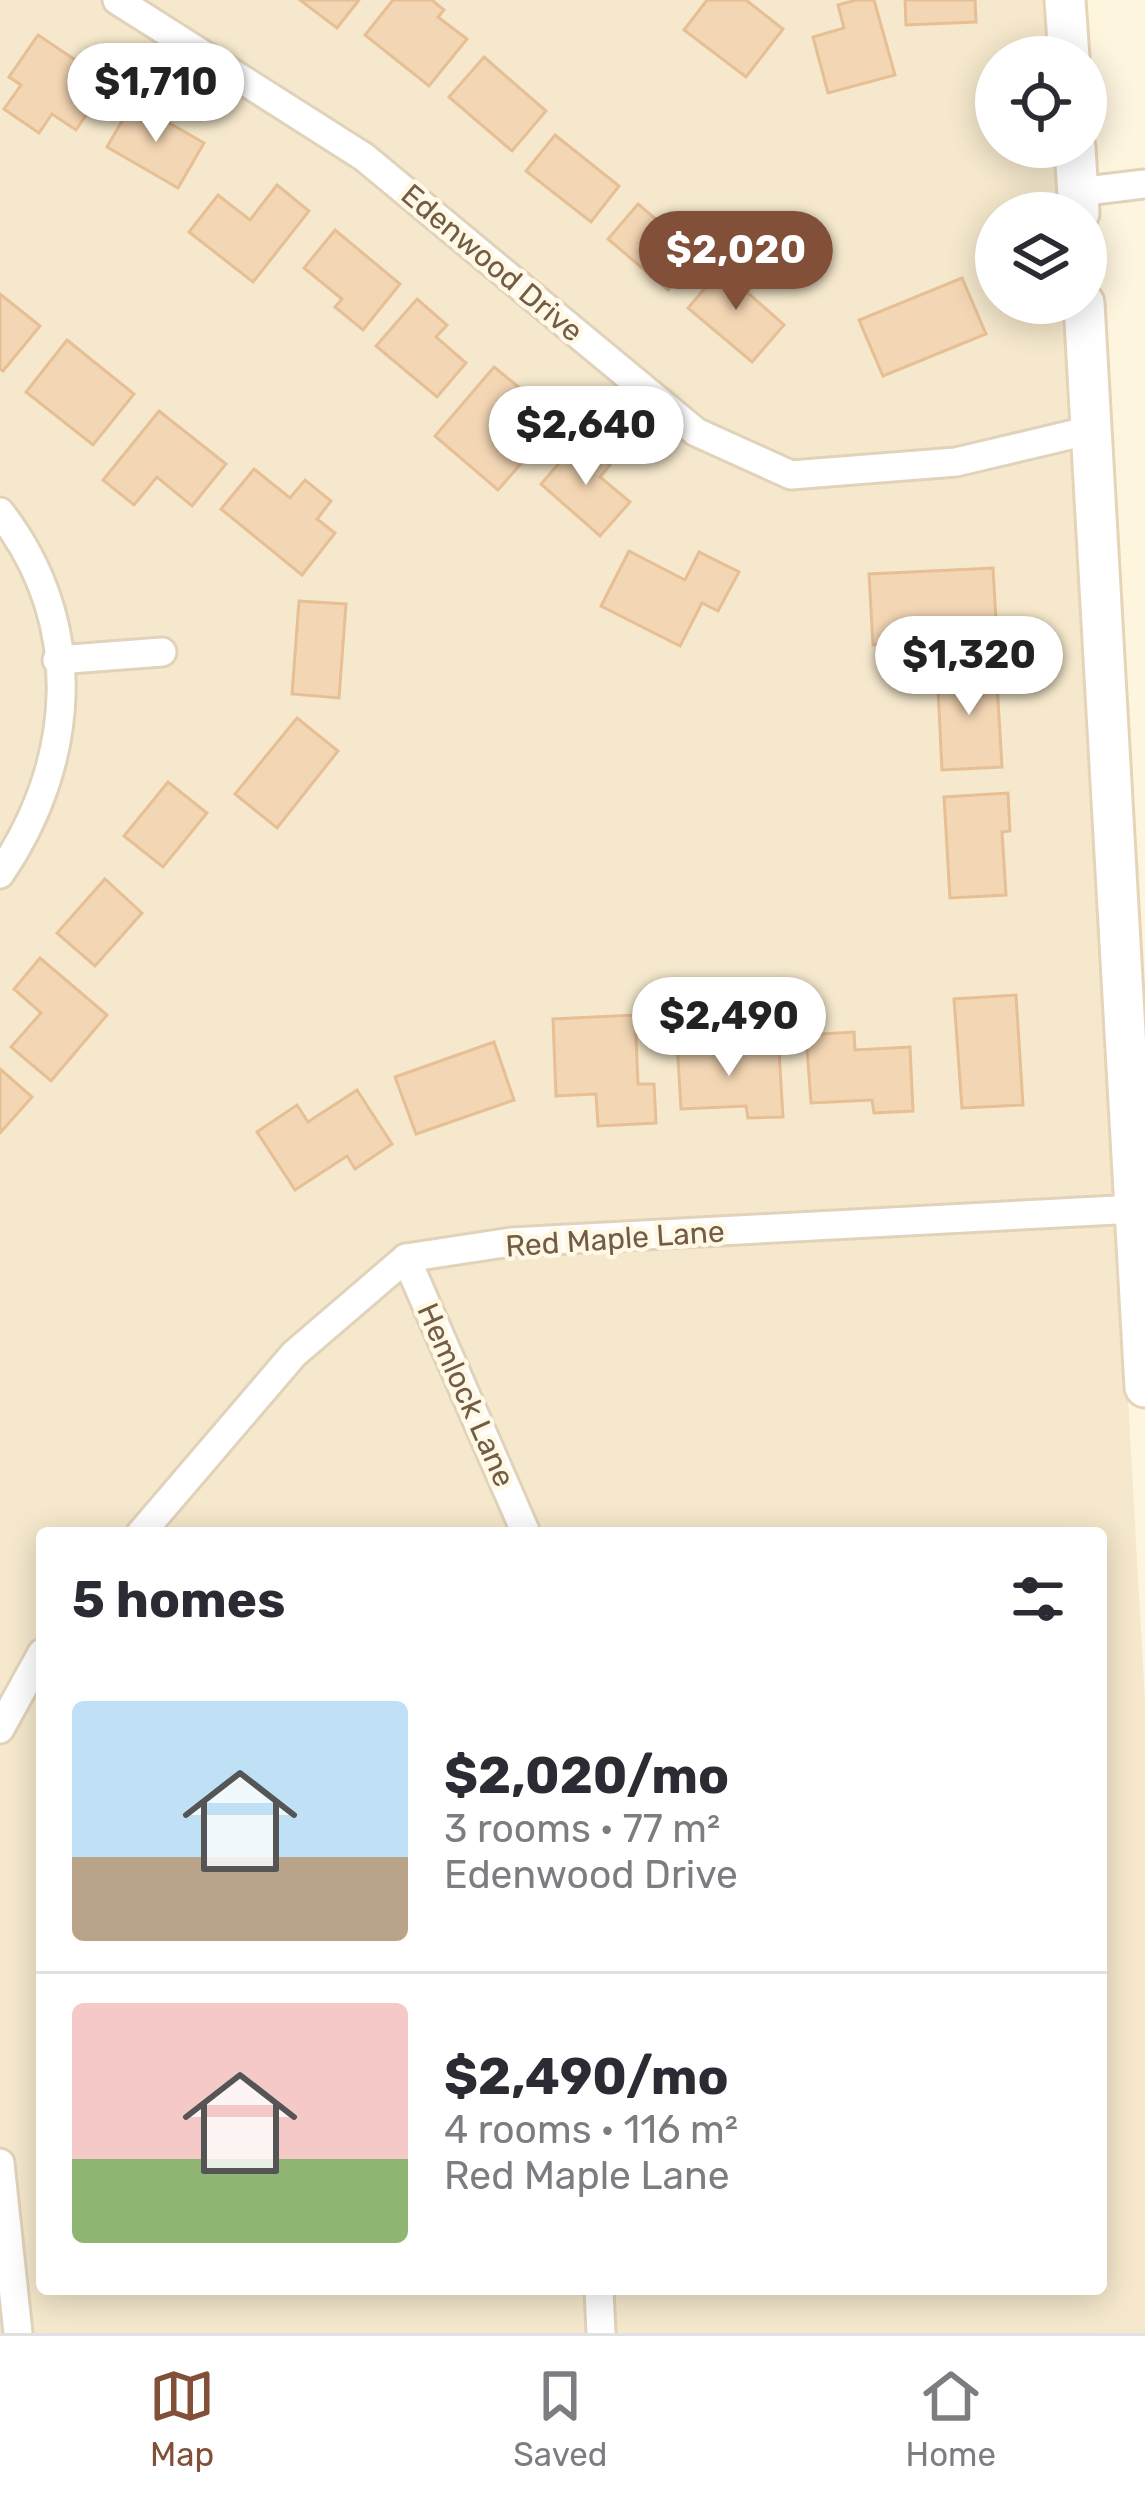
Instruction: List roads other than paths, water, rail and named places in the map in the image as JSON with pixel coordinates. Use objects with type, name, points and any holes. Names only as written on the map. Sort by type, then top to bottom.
[{"type":"street","name":"Edenwood Drive","points":[[117,0],[364,158],[696,432],[791,475],[956,462],[1091,430]]},
{"type":"street","points":[[1065,0],[1068,36]]},
{"type":"street","points":[[1107,194],[1145,184]]},
{"type":"street","points":[[1085,324],[1145,1387]]},
{"type":"street","points":[[0,512],[22,540],[54,615],[58,671],[56,760],[45,797],[0,874]]},
{"type":"street","points":[[58,671],[162,652]]},
{"type":"street","name":"Red Maple Lane","points":[[406,1258],[467,1253],[511,1242],[1136,1209]]},
{"type":"street","points":[[146,1527],[294,1354],[406,1258]]},
{"type":"street","name":"Hemlock Lane","points":[[406,1258],[523,1527]]},
{"type":"street","points":[[0,1729],[36,1664]]},
{"type":"street","points":[[0,2166],[18,2333]]},
{"type":"street","points":[[598,2295],[601,2333]]}]
